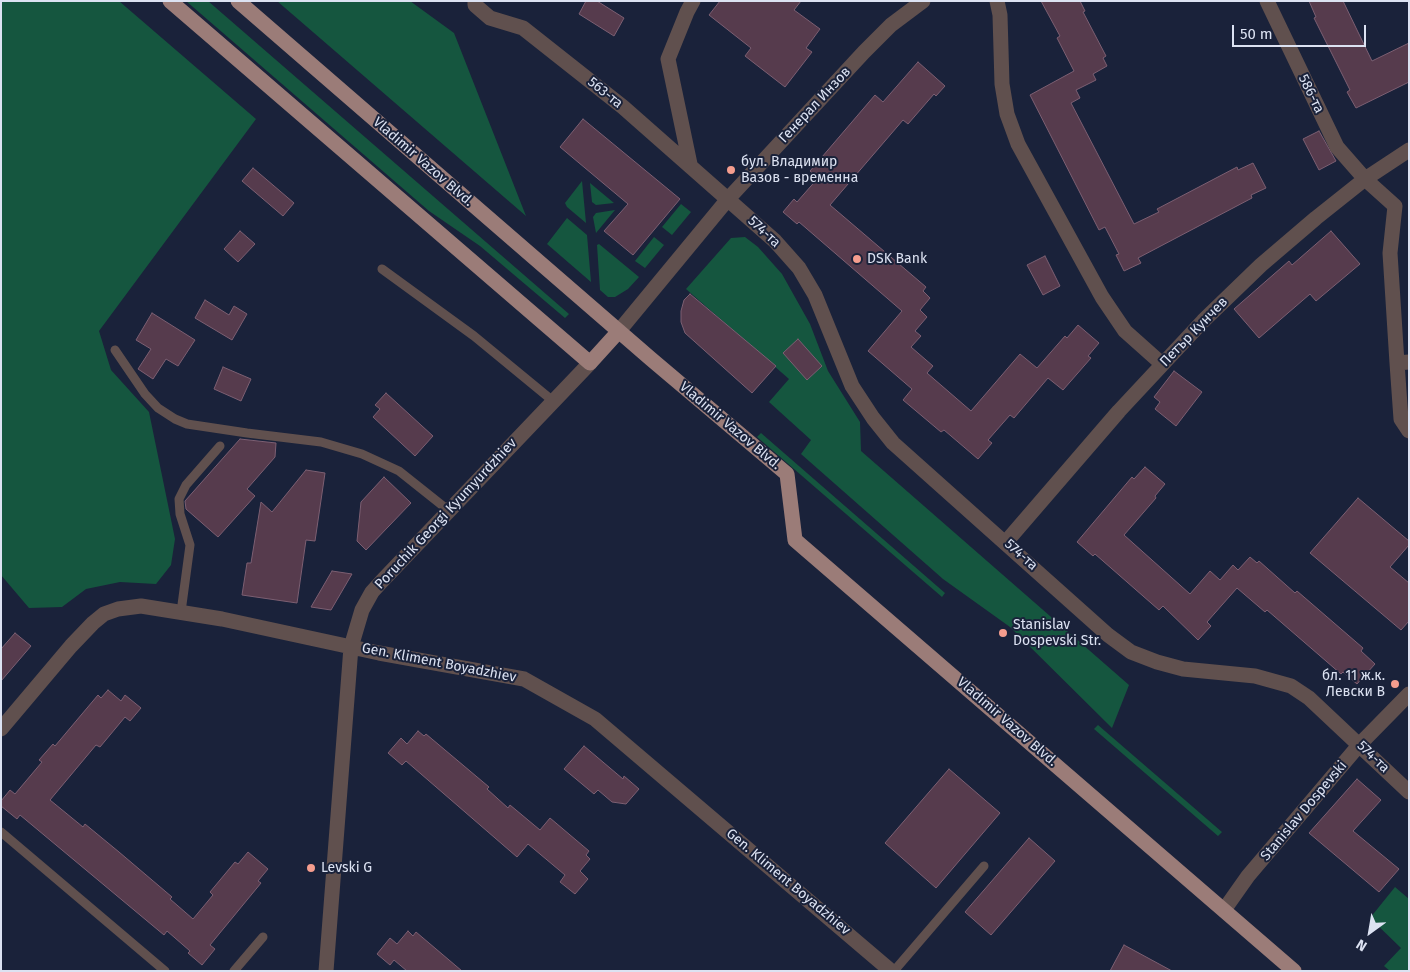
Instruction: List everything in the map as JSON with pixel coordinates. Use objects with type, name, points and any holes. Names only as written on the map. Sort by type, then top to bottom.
[{"type":"main road","points":[[170,1],[590,363]]},
{"type":"main road","name":"Vladimir Vazov Blvd.","points":[[238,1],[787,474],[796,540],[1294,971]]},
{"type":"main road","name":"Poruchik Georgi Kyumyurdzhiev","points":[[590,363],[619,331]]},
{"type":"street","name":"563-та","points":[[474,1],[475,5],[490,18],[523,28],[690,164],[728,198]]},
{"type":"street","points":[[690,164],[668,59],[686,12],[693,1]]},
{"type":"street","name":"Генерал Инзов","points":[[619,331],[728,198],[864,52],[891,25],[922,1]]},
{"type":"street","points":[[997,1],[1000,14],[1003,92],[1007,114],[1018,144],[1107,304],[1125,331],[1162,364]]},
{"type":"street","name":"586-та","points":[[1267,1],[1337,147],[1365,179],[1402,206]]},
{"type":"street","name":"Петър Кунчев","points":[[1006,542],[1162,364],[1261,265],[1365,179],[1409,150]]},
{"type":"street","name":"574-та","points":[[728,198],[775,241],[799,268],[815,294],[852,386],[873,418],[893,442],[1108,635],[1131,652],[1183,669],[1255,676],[1291,686],[1309,698],[1409,792]]},
{"type":"street","points":[[1402,206],[1390,253],[1403,362],[1401,419],[1409,431]]},
{"type":"street","name":"Poruchik Georgi Kyumyurdzhiev","points":[[326,971],[352,647],[362,610],[372,592],[590,363]]},
{"type":"street","name":"Gen. Kliment Boyadzhiev","points":[[1,729],[71,646],[104,614],[118,609],[141,606],[181,612],[352,647],[524,679],[595,719],[893,971]]},
{"type":"street","name":"Stanislav Dospevski","points":[[1224,910],[1248,876],[1360,744],[1409,694]]},
{"type":"lane","points":[[382,268],[474,336],[553,401]]},
{"type":"lane","points":[[115,350],[145,394],[158,408],[175,419],[187,424],[256,435],[321,442],[362,454],[399,472],[448,510]]},
{"type":"lane","points":[[181,612],[190,545],[180,514],[179,499],[186,485],[220,446]]},
{"type":"lane","points":[[1,832],[165,971]]},
{"type":"lane","points":[[893,971],[984,866]]},
{"type":"lane","points":[[234,971],[263,937]]},
{"type":"green space","points":[[1,1],[119,1],[256,119],[99,331],[111,370],[149,412],[175,539],[171,565],[156,584],[120,582],[86,589],[62,607],[29,608],[1,575]]},
{"type":"green space","points":[[186,1],[208,1],[569,314],[565,318],[480,246],[429,211]]},
{"type":"green space","points":[[277,1],[410,1],[454,33],[526,216]]},
{"type":"green space","points":[[582,181],[586,223],[567,207],[565,203]]},
{"type":"green space","points":[[590,183],[614,203],[596,205],[592,202]]},
{"type":"green space","points":[[681,204],[691,212],[672,235],[662,227]]},
{"type":"green space","points":[[615,210],[596,233],[593,217],[596,213]]},
{"type":"green space","points":[[567,218],[587,235],[591,282],[547,244]]},
{"type":"green space","points":[[654,237],[664,245],[645,268],[635,261]]},
{"type":"green space","points":[[745,237],[758,247],[782,274],[810,324],[828,371],[860,422],[861,451],[1129,685],[1112,728],[1010,627],[943,579],[801,454],[811,440],[769,402],[789,379],[686,289],[731,238]]},
{"type":"green space","points":[[599,244],[639,277],[628,289],[615,297],[608,297],[600,290],[597,245]]},
{"type":"green space","points":[[761,433],[945,593],[942,597],[757,437]]},
{"type":"green space","points":[[1098,725],[1222,832],[1218,836],[1094,729]]},
{"type":"green space","points":[[1395,887],[1409,899],[1409,971],[1390,971],[1384,966],[1401,948],[1370,918]]},
{"type":"building","points":[[586,1],[597,1],[624,18],[614,36],[579,14]]},
{"type":"building","points":[[720,1],[801,1],[794,10],[820,29],[806,48],[812,52],[785,87],[745,56],[751,48],[709,15]]},
{"type":"building","points":[[1041,1],[1080,1],[1085,11],[1083,12],[1106,56],[1103,58],[1107,66],[1093,74],[1096,80],[1076,90],[1080,98],[1071,103],[1134,224],[1159,212],[1157,209],[1237,167],[1238,170],[1253,163],[1266,188],[1251,195],[1252,198],[1138,258],[1141,263],[1124,271],[1116,255],[1119,254],[1105,227],[1099,230],[1030,95],[1074,71],[1057,38],[1060,36]]},
{"type":"building","points":[[1309,1],[1343,1],[1372,61],[1409,43],[1409,82],[1356,108],[1347,92],[1350,90],[1314,18],[1316,17]]},
{"type":"building","points":[[918,62],[945,86],[936,96],[934,94],[908,124],[903,120],[830,205],[926,287],[923,291],[930,298],[920,310],[927,317],[915,331],[921,336],[911,347],[933,366],[927,373],[971,411],[1020,354],[1037,368],[1065,336],[1067,338],[1078,325],[1099,343],[1088,356],[1091,358],[1063,390],[1048,378],[1014,418],[1010,415],[988,440],[992,443],[978,459],[944,430],[941,432],[903,400],[912,389],[868,351],[902,311],[799,222],[797,224],[783,212],[794,199],[797,202],[818,178],[810,171],[875,95],[883,102]]},
{"type":"building","points":[[583,119],[680,199],[633,255],[604,231],[628,204],[560,147]]},
{"type":"building","points":[[1319,131],[1336,161],[1319,170],[1303,139]]},
{"type":"building","points":[[253,168],[294,203],[283,216],[242,181]]},
{"type":"building","points":[[240,231],[255,244],[238,262],[224,249]]},
{"type":"building","points":[[1331,231],[1360,264],[1316,301],[1310,294],[1259,338],[1234,309],[1289,261],[1292,265]]},
{"type":"building","points":[[1045,256],[1060,286],[1043,295],[1027,265]]},
{"type":"building","points":[[690,294],[776,366],[752,393],[685,333],[681,322],[681,311],[684,300]]},
{"type":"building","points":[[205,300],[229,315],[234,306],[247,314],[232,340],[195,318]]},
{"type":"building","points":[[152,313],[195,340],[178,366],[166,359],[153,379],[138,369],[151,349],[136,340]]},
{"type":"building","points":[[798,339],[822,366],[807,380],[783,353]]},
{"type":"building","points":[[223,367],[251,379],[241,401],[214,389]]},
{"type":"building","points":[[1174,371],[1202,392],[1176,426],[1155,409],[1160,402],[1154,397]]},
{"type":"building","points":[[386,393],[433,436],[415,456],[373,417],[380,409],[375,405]]},
{"type":"building","points":[[240,439],[276,443],[275,457],[247,489],[255,496],[218,537],[186,509],[185,501]]},
{"type":"building","points":[[1145,467],[1165,484],[1155,496],[1156,498],[1124,535],[1190,594],[1210,571],[1220,580],[1233,565],[1238,570],[1250,557],[1257,563],[1259,561],[1363,648],[1361,651],[1375,664],[1357,684],[1343,672],[1341,674],[1267,610],[1265,612],[1237,588],[1207,622],[1211,626],[1198,640],[1163,606],[1159,610],[1095,554],[1093,556],[1077,542],[1132,477],[1134,479]]},
{"type":"building","points":[[306,470],[325,473],[315,541],[306,540],[297,603],[242,595],[247,563],[251,563],[261,502],[272,512]]},
{"type":"building","points":[[384,477],[411,503],[366,550],[357,541],[361,502]]},
{"type":"building","points":[[1358,498],[1409,541],[1409,545],[1390,567],[1409,583],[1409,621],[1401,630],[1310,553]]},
{"type":"building","points":[[332,571],[352,574],[331,610],[311,607]]},
{"type":"building","points":[[15,633],[31,646],[1,681],[1,649]]},
{"type":"building","points":[[108,690],[121,701],[125,695],[141,708],[130,721],[125,717],[100,747],[96,745],[50,800],[83,827],[85,824],[119,852],[172,897],[170,899],[193,919],[213,895],[210,892],[235,862],[238,864],[248,852],[268,869],[258,881],[261,883],[210,945],[215,949],[202,965],[188,953],[190,951],[167,931],[164,935],[20,815],[17,819],[1,806],[1,801],[10,790],[15,794],[42,762],[39,760],[53,744],[55,746],[98,695],[101,698]]},
{"type":"building","points":[[418,731],[424,736],[426,734],[489,787],[487,789],[508,808],[510,805],[540,830],[550,818],[589,851],[586,855],[590,859],[580,871],[588,879],[575,894],[560,882],[565,875],[528,844],[517,857],[406,761],[402,765],[388,753],[401,738],[407,744]]},
{"type":"building","points":[[584,746],[623,779],[624,776],[639,789],[626,804],[612,802],[598,790],[594,794],[564,769]]},
{"type":"building","points":[[949,769],[1000,813],[936,888],[885,843]]},
{"type":"building","points":[[1357,779],[1381,800],[1353,831],[1399,869],[1379,892],[1309,833]]},
{"type":"building","points":[[1029,838],[1055,861],[991,935],[965,912]]},
{"type":"building","points":[[408,931],[413,936],[416,932],[462,971],[407,971],[394,960],[390,965],[377,954],[390,938],[397,944]]},
{"type":"building","points":[[1124,945],[1172,971],[1110,971]]},
{"type":"place","name":"бул. Владимир Вазов - временна","points":[[731,170]]},
{"type":"place","name":"DSK Bank","points":[[857,259]]},
{"type":"place","name":"Stanislav Dospevski Str.","points":[[1003,633]]},
{"type":"place","name":"бл. 11 ж.к. Левски В","points":[[1395,684]]},
{"type":"place","name":"Levski G","points":[[311,868]]}]
